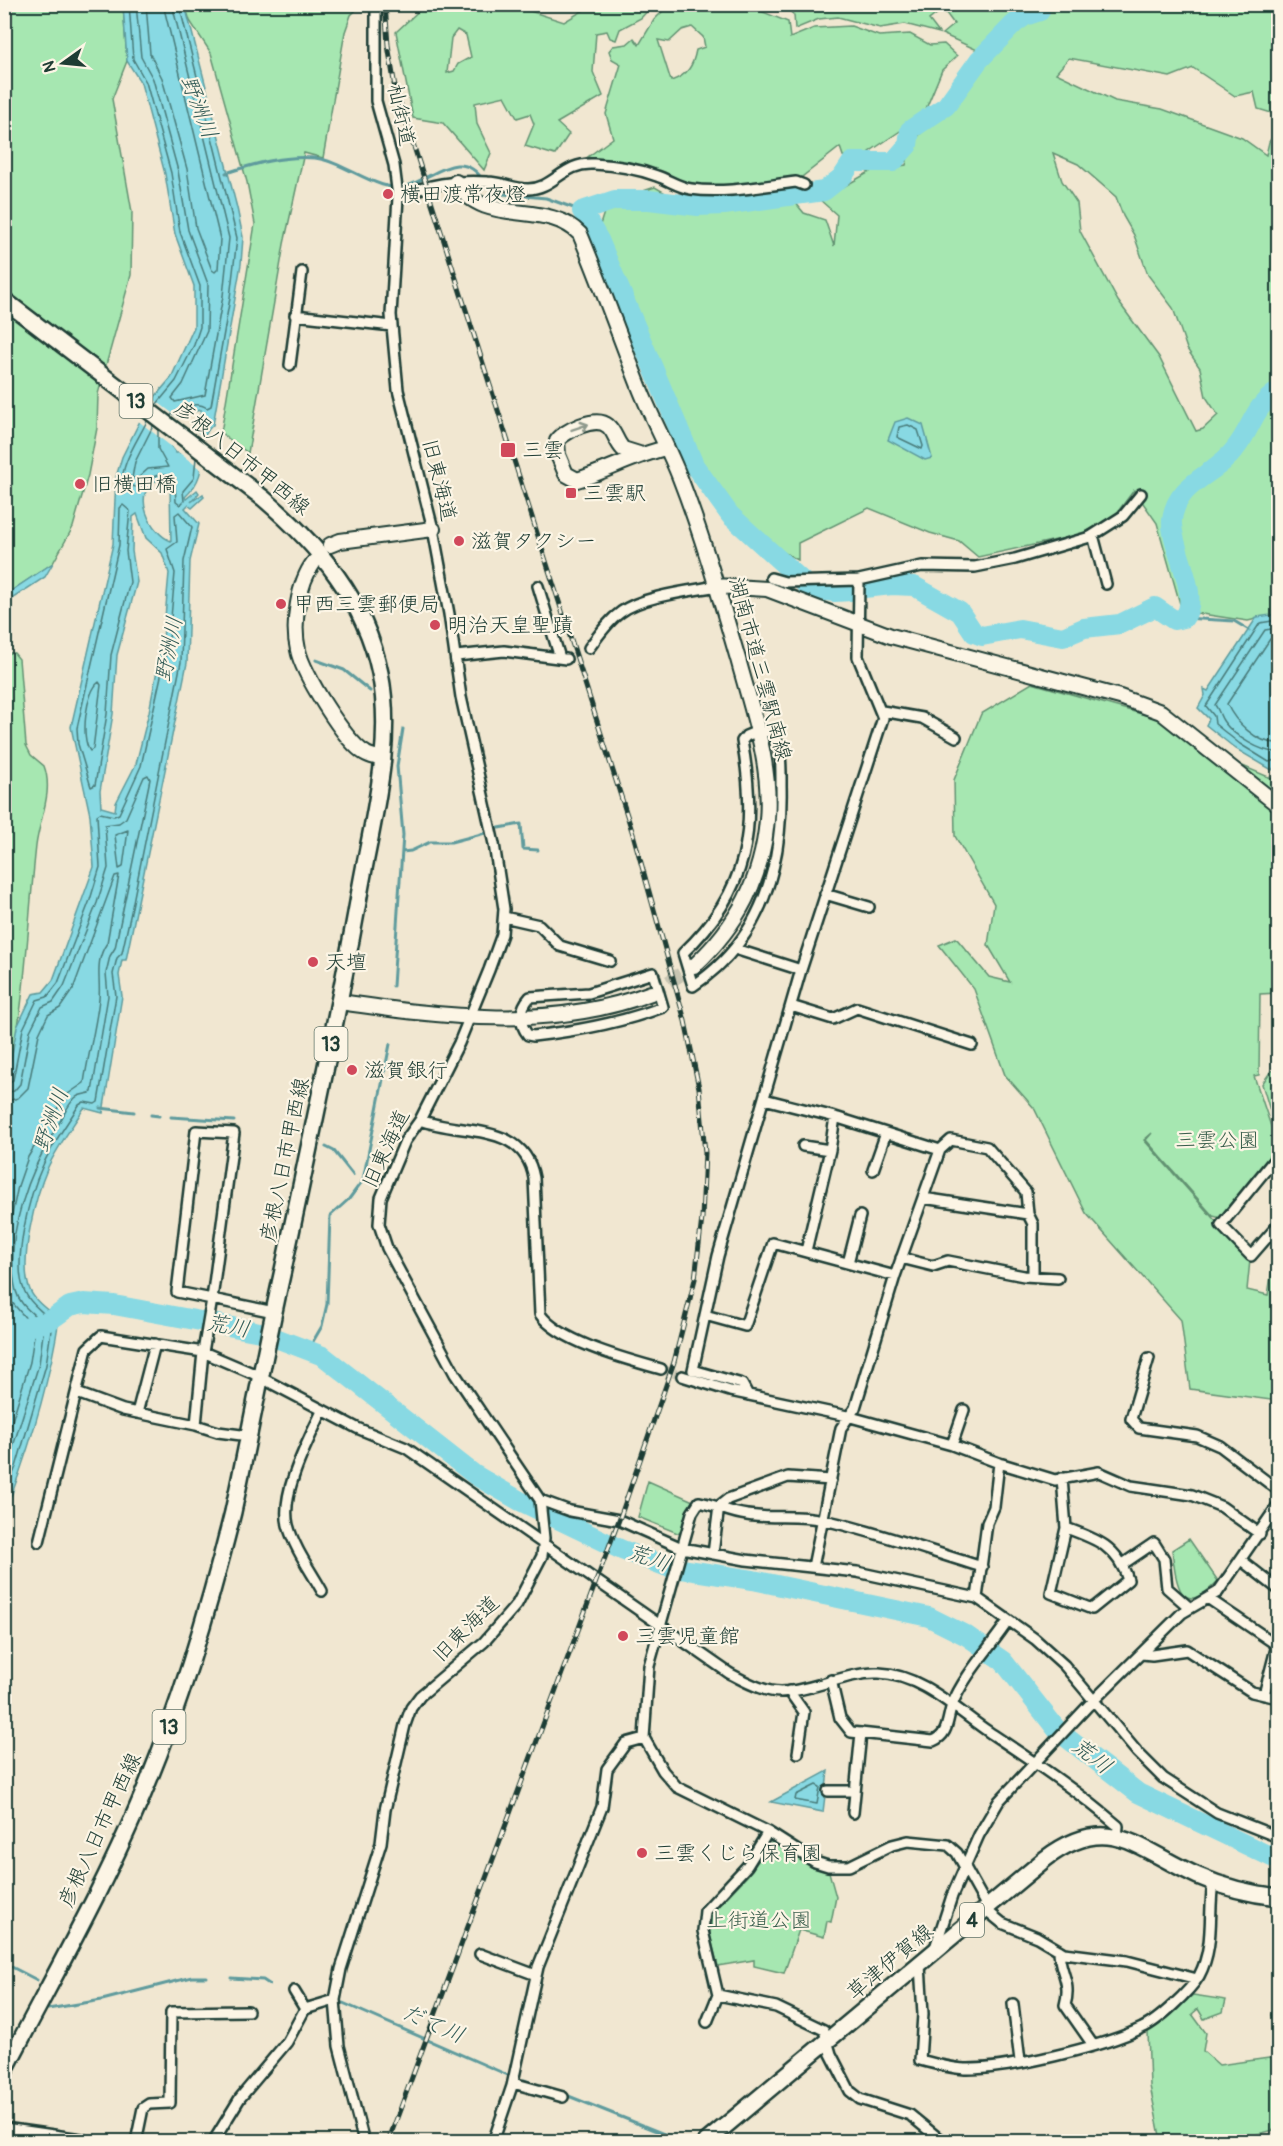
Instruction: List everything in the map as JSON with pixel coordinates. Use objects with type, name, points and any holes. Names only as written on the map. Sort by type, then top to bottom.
[{"type":"main road","name":"彦根八日市甲西線","points":[[4,2072],[128,1827],[148,1782],[183,1689],[214,1589],[249,1436],[340,1002],[382,759],[383,694],[366,622],[346,588],[317,549],[263,498],[6,300]]},
{"type":"main road","name":"草津伊賀線","points":[[706,2142],[1045,1859],[1066,1845],[1081,1840],[1117,1837],[1132,1840],[1213,1882],[1278,1897]]},
{"type":"main road","points":[[4,2131],[81,2142]]},
{"type":"street","name":"杣街道","points":[[376,4],[376,101],[398,191]]},
{"type":"street","points":[[398,191],[456,182],[484,182],[528,189],[543,187],[566,169],[578,164],[594,164],[658,176],[676,186],[691,189],[716,190],[796,182],[804,185]]},
{"type":"street","name":"湖南市道三雲駅南線","points":[[456,182],[461,191],[486,208],[555,218],[571,224],[580,234],[679,475],[717,586],[758,731],[765,774],[767,818],[757,875],[735,920],[718,943],[694,966]]},
{"type":"street","name":"旧東海道","points":[[364,2142],[339,2046],[335,2000],[341,1969],[381,1843],[385,1810],[411,1708],[420,1696],[484,1642],[504,1621],[530,1583],[542,1556],[544,1540],[540,1500],[454,1374],[387,1248],[379,1224],[381,1198],[405,1142],[420,1120],[459,1043],[499,943],[504,917],[494,844],[461,697],[456,656],[433,529],[399,390],[392,326],[398,191]]},
{"type":"street","points":[[290,365],[302,272]]},
{"type":"street","points":[[295,315],[392,326]]},
{"type":"street","points":[[639,454],[629,461],[577,480],[566,474],[558,455],[557,441],[566,432],[602,422],[608,426],[617,444],[630,453],[639,454],[666,448]]},
{"type":"street","points":[[599,472],[617,444]]},
{"type":"street","points":[[771,578],[785,582],[859,580],[922,566],[975,567],[1015,559],[1093,535],[1123,516],[1141,494]]},
{"type":"street","points":[[330,545],[340,541],[433,529]]},
{"type":"street","points":[[1093,535],[1106,584]]},
{"type":"street","points":[[314,562],[306,575],[299,606],[296,637],[298,654],[320,695],[350,739],[365,754],[382,759]]},
{"type":"street","points":[[748,1395],[742,1384],[693,1370],[718,1256],[801,970],[879,736],[882,711],[867,683],[858,657],[856,624],[859,580]]},
{"type":"street","points":[[456,656],[504,651],[563,659],[538,586]]},
{"type":"street","points":[[590,648],[608,624],[622,611],[675,594],[717,586],[767,589],[856,624],[902,639],[1120,697],[1161,712],[1278,805]]},
{"type":"street","points":[[882,711],[922,718],[956,737]]},
{"type":"street","points":[[758,731],[772,732],[776,737],[781,770],[782,835],[768,890],[735,949],[708,976],[693,986],[683,953],[719,914],[733,890],[747,845],[750,798],[742,741],[746,736],[758,731]]},
{"type":"street","points":[[825,894],[869,907]]},
{"type":"street","points":[[504,917],[539,925],[560,946],[610,961]]},
{"type":"street","points":[[735,949],[801,970]]},
{"type":"street","points":[[653,973],[663,1007],[598,1027],[533,1036],[525,1033],[521,1017],[523,1005],[530,997],[589,993],[653,973]]},
{"type":"street","points":[[340,1002],[469,1017],[521,1017],[585,1012],[651,993]]},
{"type":"street","points":[[791,1006],[833,1019],[856,1008],[972,1045]]},
{"type":"street","points":[[764,1099],[835,1117],[940,1150]]},
{"type":"street","points":[[806,1251],[830,1150],[835,1117]]},
{"type":"street","points":[[420,1120],[497,1137],[519,1146],[531,1163],[534,1178],[540,1314],[559,1332],[609,1353],[661,1370]]},
{"type":"street","points":[[196,1425],[203,1349],[212,1310],[212,1299],[234,1133],[196,1131],[177,1292],[212,1299],[274,1312]]},
{"type":"street","points":[[873,1170],[886,1133]]},
{"type":"street","points":[[813,1567],[842,1428],[847,1416],[855,1408],[895,1276],[940,1150],[951,1140],[987,1147],[1026,1192],[1028,1214],[1033,1224],[1033,1276]]},
{"type":"street","points":[[803,1146],[830,1150]]},
{"type":"street","points":[[1278,1155],[1221,1225],[1251,1256],[1278,1225]]},
{"type":"street","points":[[923,1198],[1028,1214]]},
{"type":"street","points":[[848,1263],[860,1216]]},
{"type":"street","points":[[705,1316],[745,1326],[773,1243],[895,1276]]},
{"type":"street","points":[[901,1258],[933,1266],[948,1261],[1033,1276],[1058,1278]]},
{"type":"street","points":[[39,1542],[87,1349],[101,1336],[203,1349],[322,1411],[406,1448],[544,1540],[729,1673],[773,1691],[789,1691],[876,1672],[899,1675],[952,1704],[1085,1797],[1118,1826],[1117,1837]]},
{"type":"street","points":[[137,1413],[155,1344]]},
{"type":"street","points":[[1149,1358],[1131,1419],[1139,1428],[1197,1436],[1220,1446],[1278,1490]]},
{"type":"street","points":[[682,1376],[748,1395],[847,1416],[952,1445],[999,1463],[1055,1480],[1099,1472],[1131,1486],[1192,1495],[1222,1507],[1260,1534]]},
{"type":"street","points":[[77,1392],[137,1413],[218,1432],[249,1436]]},
{"type":"street","points":[[952,1445],[964,1410]]},
{"type":"street","points":[[322,1411],[301,1456],[287,1510],[288,1525],[322,1591]]},
{"type":"street","points":[[977,1598],[987,1522],[994,1507],[999,1463]]},
{"type":"street","points":[[713,1554],[719,1506],[728,1498],[788,1477],[831,1480]]},
{"type":"street","points":[[1062,1478],[1066,1528],[1051,1593],[1092,1609],[1128,1580],[1123,1564],[1115,1552],[1066,1528]]},
{"type":"street","points":[[540,1500],[570,1511],[619,1520],[681,1552],[857,1572],[977,1598],[1035,1639],[1064,1665],[1091,1703],[1149,1766],[1173,1785],[1217,1813],[1278,1837]]},
{"type":"street","points":[[982,1567],[823,1519],[792,1515],[750,1516],[727,1512],[719,1506],[699,1502],[692,1513],[649,1666],[644,1738],[663,1772],[676,1787],[768,1832],[815,1862],[828,1866],[849,1866],[892,1845],[918,1840],[948,1845],[957,1853],[991,1914],[1002,1923],[1038,1937],[1064,1953],[1127,1961],[1197,1979]]},
{"type":"street","points":[[934,1953],[943,1918],[979,1835],[999,1801],[1091,1703],[1182,1613],[1218,1592],[1278,1505]]},
{"type":"street","points":[[1123,1564],[1154,1543],[1164,1559],[1167,1588],[1190,1608]]},
{"type":"street","points":[[1241,1560],[1278,1589]]},
{"type":"street","points":[[1209,1599],[1278,1643],[1264,1695]]},
{"type":"street","points":[[831,1680],[840,1718],[852,1732],[933,1741],[941,1738],[945,1732],[952,1704],[1008,1621]]},
{"type":"street","points":[[1142,1654],[1152,1656],[1187,1650],[1252,1692],[1278,1698]]},
{"type":"street","points":[[789,1691],[804,1712],[798,1753]]},
{"type":"street","points":[[853,1813],[861,1733]]},
{"type":"street","points":[[493,2142],[513,2083],[536,1975],[602,1807],[608,1769],[626,1743],[644,1738]]},
{"type":"street","points":[[828,1791],[855,1791]]},
{"type":"street","points":[[707,2022],[718,1995],[703,1931],[705,1911],[747,1866],[768,1832]]},
{"type":"street","points":[[920,1965],[923,2014],[920,2060],[965,2069],[1020,2061],[1093,2045],[1145,2027],[1177,2000],[1197,1979],[1209,1950],[1213,1882]]},
{"type":"street","points":[[1059,1950],[1059,1959],[1069,1991],[1065,2005],[1093,2045]]},
{"type":"street","points":[[480,1953],[536,1975]]},
{"type":"street","points":[[294,1991],[305,2009]]},
{"type":"street","points":[[718,1995],[776,2007],[824,2030],[831,2054],[850,2091],[860,2099],[910,2115],[943,2142]]},
{"type":"street","points":[[213,2142],[240,2098],[287,2042],[305,2009],[335,2000]]},
{"type":"street","points":[[1013,2004],[1020,2061]]},
{"type":"street","points":[[136,2142],[143,2108],[149,2104],[170,2103],[171,2012],[248,2011]]},
{"type":"street","points":[[513,2083],[563,2097]]},
{"type":"street","points":[[928,2128],[930,2142]]},
{"type":"green space","points":[[743,4],[788,22],[790,38],[814,28],[851,26],[879,36],[910,34],[930,45],[944,44],[957,56],[942,70],[925,111],[918,119],[860,158],[843,156],[840,147],[798,180],[751,184],[713,199],[648,170],[585,159],[613,138],[606,114],[621,64],[612,59],[609,51],[613,46],[627,44],[634,38],[639,45],[654,20],[664,10],[651,7],[641,18],[620,29],[616,40],[610,38],[607,31],[596,33],[593,72],[603,96],[557,123],[569,134],[555,155],[525,146],[534,124],[530,114],[517,118],[505,96],[475,103],[477,124],[491,153],[484,170],[443,123],[413,118],[396,32],[425,5],[511,5],[564,22],[589,7],[588,5]],"holes":[[[692,27],[703,37],[705,47],[696,50],[686,73],[671,81],[658,40],[669,42],[682,30]],[[457,30],[466,35],[471,57],[458,64],[454,71],[447,73],[451,38]]]},
{"type":"green space","points":[[4,5],[123,5],[127,61],[112,99],[132,212],[131,275],[98,394],[97,428],[88,475],[73,527],[53,563],[5,595]]},
{"type":"green space","points":[[185,5],[361,5],[351,15],[345,32],[323,158],[304,153],[284,244],[248,453],[221,433],[255,224],[247,182],[211,53],[190,21]]},
{"type":"green space","points":[[783,5],[1278,5],[1278,115],[1258,109],[1254,92],[1235,96],[1193,68],[1170,77],[1069,58],[1056,73],[1115,101],[1162,109],[1242,138],[1266,155],[1269,142],[1278,128],[1278,614],[1248,621],[1182,611],[1157,523],[1134,490],[1113,518],[1079,535],[978,557],[959,541],[930,533],[869,508],[798,543],[798,560],[770,545],[737,522],[707,488],[611,268],[598,231],[608,200],[617,193],[640,192],[655,187],[674,198],[706,204],[785,190],[804,213],[825,220],[834,246],[837,215],[820,200],[873,170],[906,165],[911,144],[987,63],[984,53],[942,34],[954,24],[943,9],[929,20],[939,33],[905,24],[880,28],[838,17],[819,19],[795,29],[794,15]],"holes":[[[1053,153],[1078,164],[1116,197],[1123,216],[1134,235],[1148,275],[1173,308],[1187,349],[1200,368],[1206,397],[1218,415],[1203,429],[1196,431],[1159,357],[1118,301],[1080,231],[1077,203],[1062,181]]]},
{"type":"green space","points":[[5,653],[14,653],[19,659],[26,745],[31,755],[44,766],[47,776],[47,796],[36,846],[22,1000],[5,1091]]},
{"type":"green space","name":"三雲公園","points":[[1032,683],[1163,720],[1198,747],[1278,781],[1278,993],[1260,994],[1259,1075],[1254,1076],[1278,1147],[1221,1218],[1213,1216],[1146,1140],[1152,1133],[1144,1140],[1250,1260],[1247,1290],[1268,1295],[1274,1257],[1278,1257],[1278,1401],[1190,1389],[1181,1320],[1086,1213],[1034,1108],[1005,1075],[974,989],[939,945],[956,938],[989,977],[1010,982],[988,945],[994,904],[955,836],[954,780],[981,714]]},
{"type":"green space","points":[[1278,1070],[1278,1137],[1262,1084],[1271,1071]]},
{"type":"green space","points":[[648,1481],[693,1501],[685,1536],[638,1517]]},
{"type":"green space","points":[[1189,1539],[1218,1581],[1195,1597],[1188,1597],[1182,1593],[1178,1585],[1172,1550]]},
{"type":"green space","name":"上街道公園","points":[[773,1840],[829,1872],[836,1897],[831,1922],[827,1921],[824,1937],[799,1930],[784,1973],[754,1966],[754,1960],[718,1966],[710,1935],[712,1913],[748,1875]]},
{"type":"green space","points":[[1193,1995],[1226,2000],[1223,2012],[1204,2019],[1198,2009],[1192,2014],[1206,2033],[1203,2051],[1219,2065],[1269,2058],[1277,2060],[1275,2024],[1271,2015],[1278,2012],[1278,2129],[1230,2141],[1161,2141],[1150,2086],[1148,2032]]},
{"type":"water","name":"野洲川","points":[[123,5],[185,5],[237,208],[243,237],[241,264],[213,425],[204,440],[199,477],[185,497],[186,499],[197,490],[199,493],[191,502],[203,494],[204,497],[192,508],[188,505],[185,508],[199,524],[190,561],[187,663],[126,960],[122,960],[119,975],[122,996],[103,1113],[84,1108],[65,1137],[43,1179],[30,1228],[26,1262],[30,1290],[39,1302],[59,1319],[51,1365],[33,1432],[10,1499],[5,1500],[5,1091],[17,1027],[33,994],[43,992],[53,980],[94,867],[90,815],[71,727],[113,544],[116,477],[122,457],[148,405],[171,378],[194,327],[194,286],[175,234],[165,174],[141,83],[127,61]],"holes":[[[201,410],[195,445],[185,453],[176,453],[171,446],[173,421],[182,414]],[[157,480],[170,486],[171,541],[157,530],[146,513],[144,503],[149,486]],[[137,514],[146,538],[162,553],[169,573],[163,639],[149,712],[136,764],[116,803],[115,811],[101,807],[100,791],[113,714],[117,655],[137,582],[132,551],[133,517]]]},
{"type":"water","points":[[908,418],[923,425],[932,458],[925,460],[888,440],[895,422]]},
{"type":"water","points":[[53,563],[45,577],[10,600],[5,613],[5,595]]},
{"type":"water","points":[[1278,614],[1278,763],[1272,770],[1236,749],[1206,725],[1209,719],[1198,708],[1205,695],[1204,689],[1208,691],[1257,617]]},
{"type":"water","points":[[828,1771],[823,1812],[771,1802]]},
{"type":"pier","points":[[151,397],[180,419],[176,423],[173,442],[178,450],[183,450],[192,443],[196,431],[206,439],[204,472],[137,420]]},
{"type":"waterway","points":[[1040,11],[1044,4]]},
{"type":"waterway","points":[[851,591],[811,589],[730,515],[694,465],[599,240],[582,211],[615,200],[649,200],[698,206],[724,205],[824,191],[843,176],[852,162],[893,162],[908,145],[910,130],[946,106],[979,60],[1014,24],[1025,16],[1040,11]]},
{"type":"waterway","points":[[226,173],[269,161],[303,157],[326,160],[374,182],[397,188],[456,165],[475,170],[483,180]]},
{"type":"waterway","points":[[487,185],[503,194],[546,198],[582,211]]},
{"type":"waterway","points":[[864,588],[892,585],[914,586],[960,612],[974,633],[982,636],[1020,629],[1063,637],[1084,628],[1120,624],[1155,607],[1174,620],[1184,618],[1189,608],[1188,584],[1173,531],[1172,520],[1175,507],[1189,488],[1235,449],[1263,404],[1278,391]]},
{"type":"waterway","points":[[1184,618],[1234,621],[1249,630]]},
{"type":"waterway","points":[[316,660],[344,670],[370,691]]},
{"type":"waterway","points":[[393,986],[403,835],[397,766],[403,729]]},
{"type":"waterway","points":[[499,828],[521,824],[523,849],[538,850]]},
{"type":"waterway","points":[[402,852],[411,851],[430,842],[451,842],[489,832]]},
{"type":"waterway","points":[[308,1350],[322,1326],[327,1304],[330,1216],[349,1199],[363,1180],[390,1044]]},
{"type":"waterway","points":[[100,1108],[134,1112]]},
{"type":"waterway","points":[[151,1115],[159,1116]]},
{"type":"waterway","points":[[171,1117],[234,1121]]},
{"type":"waterway","points":[[326,1147],[334,1151],[353,1175]]},
{"type":"waterway","name":"荒川","points":[[4,1334],[49,1321],[70,1306],[84,1303],[114,1305],[260,1332],[323,1356],[475,1475],[520,1501],[622,1550],[668,1567],[753,1580],[929,1617],[967,1636],[1003,1661],[1058,1731],[1138,1793],[1278,1860]]},
{"type":"waterway","name":"だて川","points":[[4,1963],[37,1980]]},
{"type":"waterway","name":"だて川","points":[[48,2009],[102,2000],[192,1977],[207,1977]]},
{"type":"waterway","name":"だて川","points":[[231,1978],[263,1980],[269,1984]]},
{"type":"waterway","name":"だて川","points":[[343,2003],[510,2076]]},
{"type":"waterway","name":"だて川","points":[[524,2080],[540,2086]]},
{"type":"waterway","name":"だて川","points":[[566,2095],[684,2142]]},
{"type":"tunnel","points":[[651,993],[694,966]]},
{"type":"tunnel","points":[[661,1369],[682,1376]]},
{"type":"railway","points":[[385,4],[388,45],[396,93]]},
{"type":"railway","points":[[388,2142],[623,1509],[674,1362],[695,1279],[702,1218],[705,1153],[699,1088],[685,1021],[633,834],[394,84]]},
{"type":"place","name":"横田渡常夜燈","points":[[388,194]]},
{"type":"place","name":"三雲","points":[[508,450]]},
{"type":"place","name":"旧横田橋","points":[[80,484]]},
{"type":"place","name":"三雲駅","points":[[571,493]]},
{"type":"place","name":"滋賀タクシー","points":[[459,541]]},
{"type":"place","name":"甲西三雲郵便局","points":[[281,604]]},
{"type":"place","name":"明治天皇聖蹟","points":[[435,625]]},
{"type":"place","name":"天壇","points":[[313,962]]},
{"type":"place","name":"滋賀銀行","points":[[352,1070]]},
{"type":"place","name":"三雲児童館","points":[[623,1636]]},
{"type":"place","name":"三雲くじら保育園","points":[[642,1853]]}]
